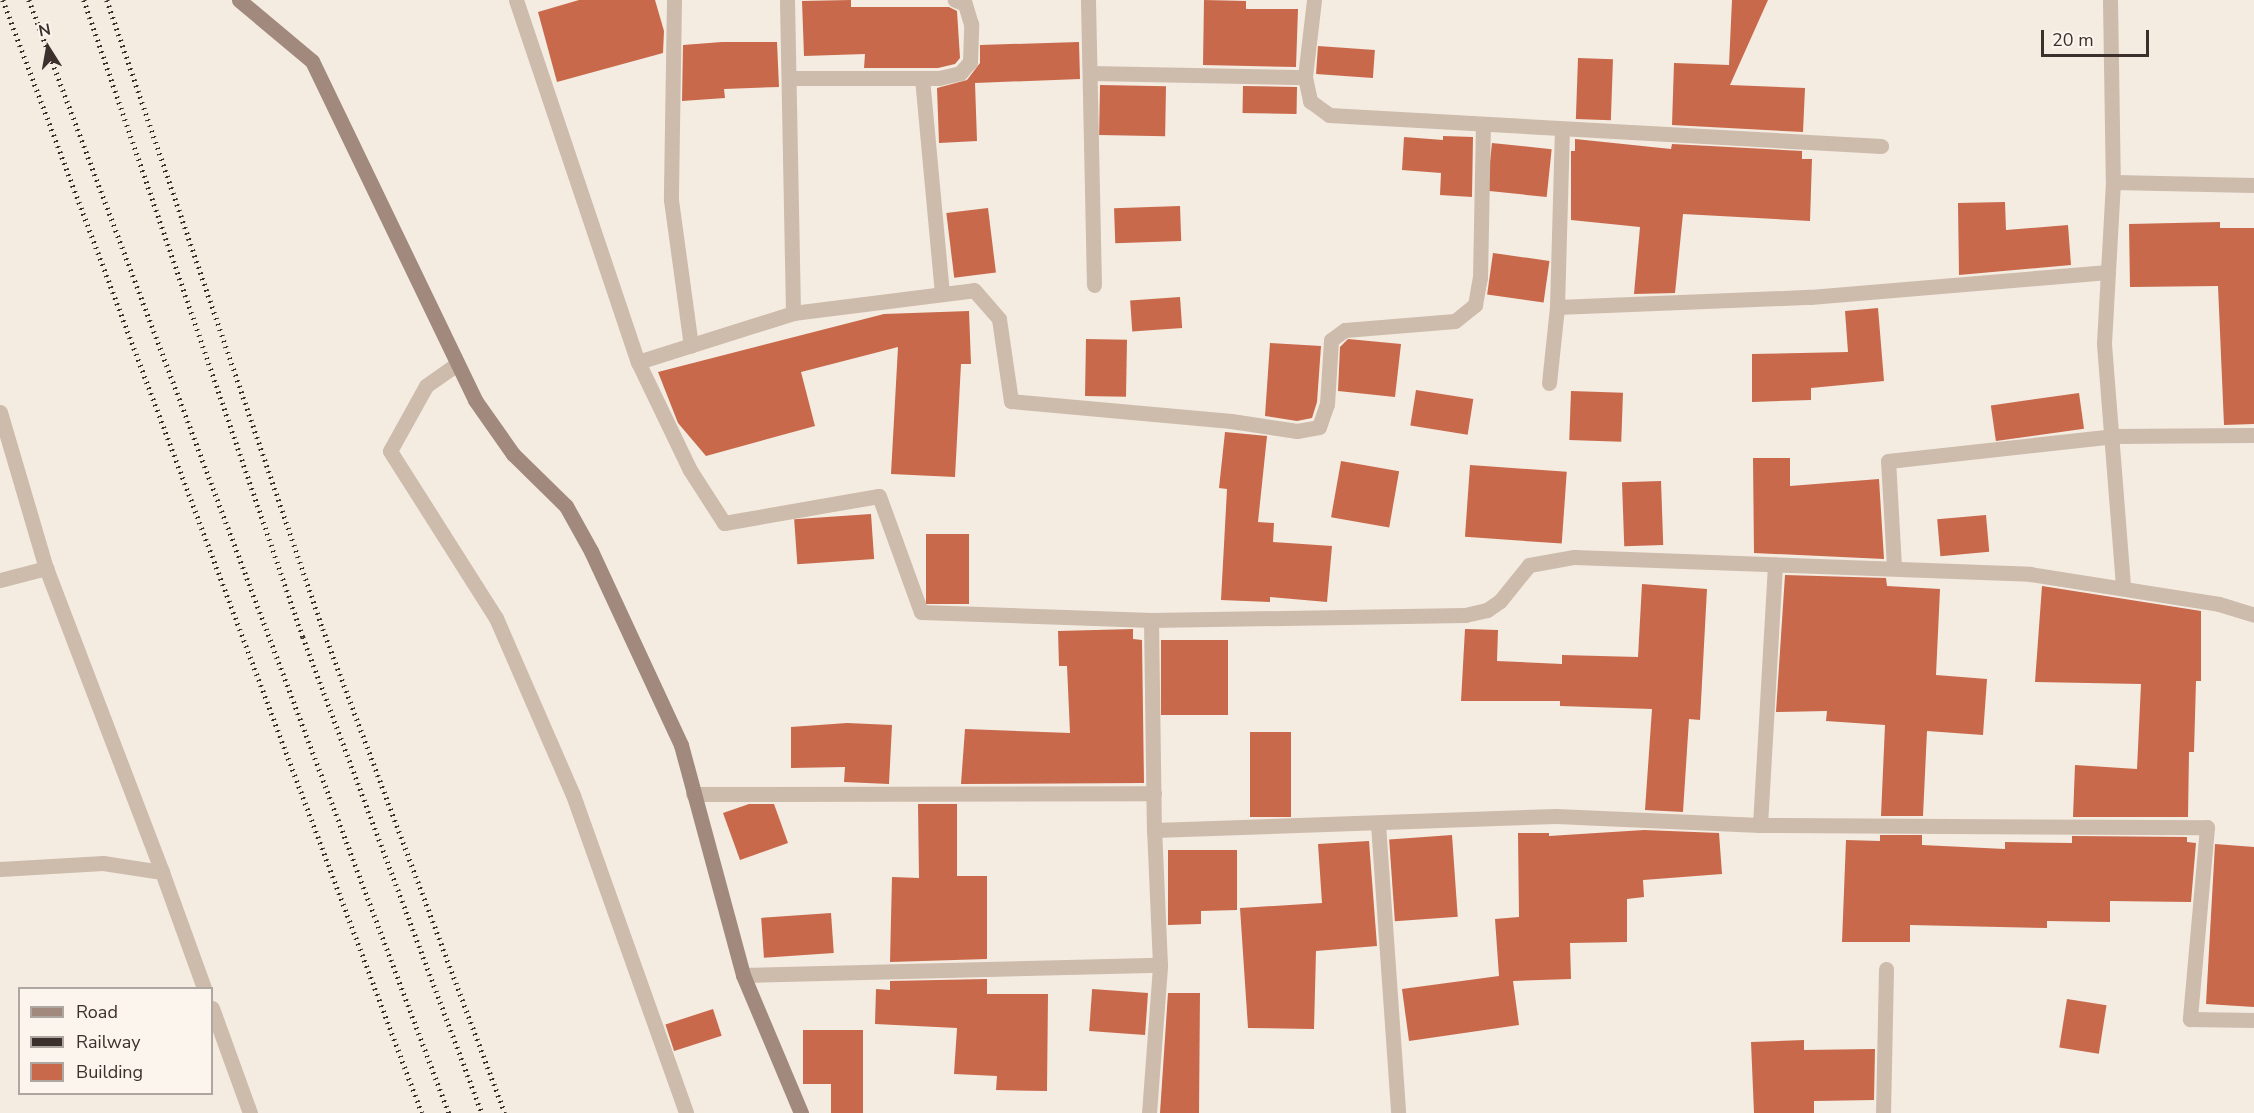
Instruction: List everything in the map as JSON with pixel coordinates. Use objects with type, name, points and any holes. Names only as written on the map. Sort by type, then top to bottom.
[{"type":"street","points":[[239,0],[312,61],[475,400],[513,454],[566,506],[681,745],[743,975],[801,1113]]},
{"type":"street","points":[[516,0],[638,362],[690,470],[724,523],[879,496],[921,612],[1151,620],[1465,615],[1486,610],[1500,601],[1529,565],[1545,560],[1894,567],[2030,574],[2219,604],[2254,615]]},
{"type":"street","points":[[674,0],[671,200],[691,346]]},
{"type":"street","points":[[787,0],[793,313]]},
{"type":"street","points":[[789,78],[922,78],[960,73],[970,62],[971,24],[965,4],[955,0]]},
{"type":"street","points":[[1088,0],[1094,285]]},
{"type":"street","points":[[1314,0],[1305,77],[1310,101],[1329,115],[1483,127],[1881,146]]},
{"type":"street","points":[[2110,0],[2113,182],[2104,344],[2113,436],[2123,587]]},
{"type":"street","points":[[1090,73],[1305,77]]},
{"type":"street","points":[[922,78],[942,293]]},
{"type":"street","points":[[638,362],[793,313],[974,290],[999,319],[1011,401],[1232,420],[1297,431],[1319,427],[1327,404],[1331,340],[1345,330],[1455,321],[1475,305],[1480,278],[1483,127]]},
{"type":"street","points":[[1549,382],[1557,307],[1562,130]]},
{"type":"street","points":[[2113,182],[2254,185]]},
{"type":"street","points":[[1557,307],[1810,297],[2108,272]]},
{"type":"street","points":[[457,364],[426,386],[390,451],[496,618],[573,795],[686,1113]]},
{"type":"street","points":[[0,411],[46,567],[204,987]]},
{"type":"street","points":[[1894,567],[1888,461],[2113,436],[2254,435]]},
{"type":"street","points":[[1760,825],[1775,564]]},
{"type":"street","points":[[0,580],[46,567]]},
{"type":"street","points":[[1149,1113],[1160,965],[1154,831],[1151,620]]},
{"type":"street","points":[[693,794],[1154,793]]},
{"type":"street","points":[[1154,831],[1557,816],[1760,825],[2207,828],[2190,1019],[2254,1020]]},
{"type":"street","points":[[1378,824],[1398,1113]]},
{"type":"street","points":[[0,869],[103,864],[162,872]]},
{"type":"street","points":[[743,975],[1160,965]]},
{"type":"street","points":[[1883,1113],[1886,969]]},
{"type":"street","points":[[213,1011],[250,1113]]},
{"type":"building","points":[[579,0],[655,0],[664,31],[663,53],[557,82],[538,12]]},
{"type":"building","points":[[851,0],[851,7],[949,7],[957,11],[960,58],[955,64],[938,68],[864,68],[865,54],[804,56],[802,1]]},
{"type":"building","points":[[1204,0],[1246,1],[1246,9],[1298,9],[1296,67],[1203,65]]},
{"type":"building","points":[[1732,0],[1768,0],[1730,85],[1805,88],[1803,132],[1672,125],[1674,63],[1729,65]]},
{"type":"building","points":[[777,42],[779,87],[724,89],[725,98],[682,101],[683,45]]},
{"type":"building","points":[[1079,42],[1080,79],[975,83],[977,141],[939,143],[937,88],[967,80],[980,63],[980,45]]},
{"type":"building","points":[[1318,46],[1375,50],[1373,78],[1316,74]]},
{"type":"building","points":[[1578,58],[1613,59],[1611,120],[1576,119]]},
{"type":"building","points":[[1100,85],[1166,86],[1165,136],[1099,135]]},
{"type":"building","points":[[1243,86],[1297,87],[1297,114],[1243,113]]},
{"type":"building","points":[[1443,136],[1473,137],[1472,197],[1440,195],[1441,173],[1402,170],[1404,137],[1443,140]]},
{"type":"building","points":[[1575,139],[1671,149],[1672,144],[1802,151],[1802,159],[1812,159],[1810,221],[1683,214],[1675,293],[1634,294],[1640,227],[1571,220],[1571,151],[1575,151]]},
{"type":"building","points":[[1492,143],[1552,149],[1547,197],[1487,191]]},
{"type":"building","points":[[2005,202],[2006,230],[2068,225],[2071,265],[1959,275],[1958,203]]},
{"type":"building","points":[[1180,206],[1181,241],[1115,243],[1114,208]]},
{"type":"building","points":[[988,208],[996,273],[954,278],[946,213]]},
{"type":"building","points":[[2220,222],[2220,228],[2254,228],[2254,424],[2224,425],[2218,286],[2130,287],[2129,224]]},
{"type":"building","points":[[1493,253],[1549,261],[1544,303],[1487,295]]},
{"type":"building","points":[[1180,297],[1182,328],[1132,331],[1130,300]]},
{"type":"building","points":[[1878,308],[1884,381],[1811,388],[1811,400],[1752,402],[1752,354],[1848,352],[1845,311]]},
{"type":"building","points":[[969,311],[971,364],[961,364],[955,477],[891,474],[898,347],[801,372],[815,426],[706,456],[678,423],[658,372],[884,314]]},
{"type":"building","points":[[1086,339],[1127,340],[1126,397],[1085,396]]},
{"type":"building","points":[[1348,339],[1401,344],[1395,397],[1338,391],[1340,347]]},
{"type":"building","points":[[1270,343],[1321,346],[1317,402],[1312,418],[1297,421],[1265,416]]},
{"type":"building","points":[[1416,390],[1473,399],[1468,435],[1410,426]]},
{"type":"building","points":[[1571,391],[1623,393],[1621,442],[1569,440]]},
{"type":"building","points":[[2079,393],[2084,429],[1996,441],[1991,405]]},
{"type":"building","points":[[1225,432],[1267,436],[1258,522],[1274,523],[1273,542],[1332,546],[1327,602],[1270,597],[1270,602],[1221,600],[1227,489],[1219,488]]},
{"type":"building","points":[[1753,458],[1790,458],[1790,486],[1879,479],[1884,559],[1754,553]]},
{"type":"building","points":[[1341,461],[1399,471],[1389,527],[1331,517]]},
{"type":"building","points":[[1470,465],[1567,472],[1562,544],[1465,537]]},
{"type":"building","points":[[1661,481],[1663,545],[1624,546],[1622,482]]},
{"type":"building","points":[[871,514],[874,559],[797,564],[794,519]]},
{"type":"building","points":[[1986,515],[1989,552],[1940,556],[1937,519]]},
{"type":"building","points":[[926,534],[969,534],[969,604],[926,604]]},
{"type":"building","points":[[1785,575],[1886,578],[1887,586],[1940,589],[1936,675],[1987,679],[1983,735],[1927,731],[1923,816],[1881,816],[1885,725],[1826,721],[1827,711],[1776,712]]},
{"type":"building","points":[[1642,584],[1707,589],[1700,720],[1689,719],[1683,812],[1645,810],[1652,709],[1560,706],[1560,701],[1461,701],[1465,629],[1498,630],[1497,661],[1562,664],[1562,655],[1638,657]]},
{"type":"building","points":[[2042,586],[2201,611],[2201,681],[2196,681],[2194,752],[2189,752],[2188,817],[2073,817],[2075,765],[2137,769],[2141,684],[2035,682]]},
{"type":"building","points":[[1133,629],[1133,639],[1142,640],[1144,783],[961,784],[965,729],[1070,733],[1067,666],[1059,666],[1058,631]]},
{"type":"building","points":[[1161,640],[1228,640],[1228,715],[1161,715]]},
{"type":"building","points":[[847,723],[892,725],[889,784],[844,782],[845,767],[791,768],[791,727]]},
{"type":"building","points":[[1250,732],[1291,732],[1291,817],[1250,817]]},
{"type":"building","points":[[749,804],[774,804],[788,843],[740,860],[723,813]]},
{"type":"building","points":[[918,804],[957,804],[957,876],[987,876],[987,959],[890,962],[892,877],[919,878]]},
{"type":"building","points":[[1644,830],[1719,833],[1722,874],[1643,880],[1644,897],[1627,899],[1627,942],[1570,943],[1571,979],[1513,981],[1519,1025],[1409,1041],[1402,989],[1499,976],[1495,919],[1519,917],[1518,833],[1549,833],[1549,836]]},
{"type":"building","points":[[1452,835],[1458,917],[1395,921],[1389,839]]},
{"type":"building","points":[[1880,835],[1922,835],[1922,845],[2005,849],[2005,842],[2072,843],[2072,836],[2187,837],[2187,842],[2196,843],[2191,902],[2110,901],[2110,922],[2047,921],[2047,928],[1910,925],[1910,942],[1842,942],[1846,840],[1880,841]]},
{"type":"building","points":[[1369,841],[1377,946],[1316,951],[1314,1029],[1248,1028],[1240,908],[1322,903],[1318,844]]},
{"type":"building","points":[[2215,844],[2254,847],[2254,1007],[2206,1004]]},
{"type":"building","points":[[1168,850],[1237,850],[1237,910],[1201,911],[1201,924],[1168,925]]},
{"type":"building","points":[[831,913],[834,953],[764,958],[761,918]]},
{"type":"building","points":[[987,979],[987,994],[1048,994],[1047,1091],[996,1090],[997,1076],[954,1074],[957,1028],[875,1024],[876,989],[890,990],[890,981]]},
{"type":"building","points":[[1092,989],[1148,993],[1145,1035],[1089,1031]]},
{"type":"building","points":[[1168,993],[1200,993],[1199,1113],[1160,1113]]},
{"type":"building","points":[[2067,999],[2107,1005],[2099,1054],[2059,1047]]},
{"type":"building","points":[[713,1009],[722,1036],[674,1051],[665,1024]]},
{"type":"building","points":[[803,1030],[863,1030],[863,1113],[831,1113],[831,1084],[803,1084]]},
{"type":"building","points":[[1804,1040],[1804,1050],[1875,1049],[1874,1100],[1814,1101],[1814,1113],[1754,1113],[1751,1042]]},
{"type":"railway","points":[[3,0],[422,1113]]},
{"type":"railway","points":[[29,0],[449,1113]]},
{"type":"railway","points":[[84,0],[303,637],[482,1113]]},
{"type":"railway","points":[[107,0],[323,629],[505,1113]]}]
